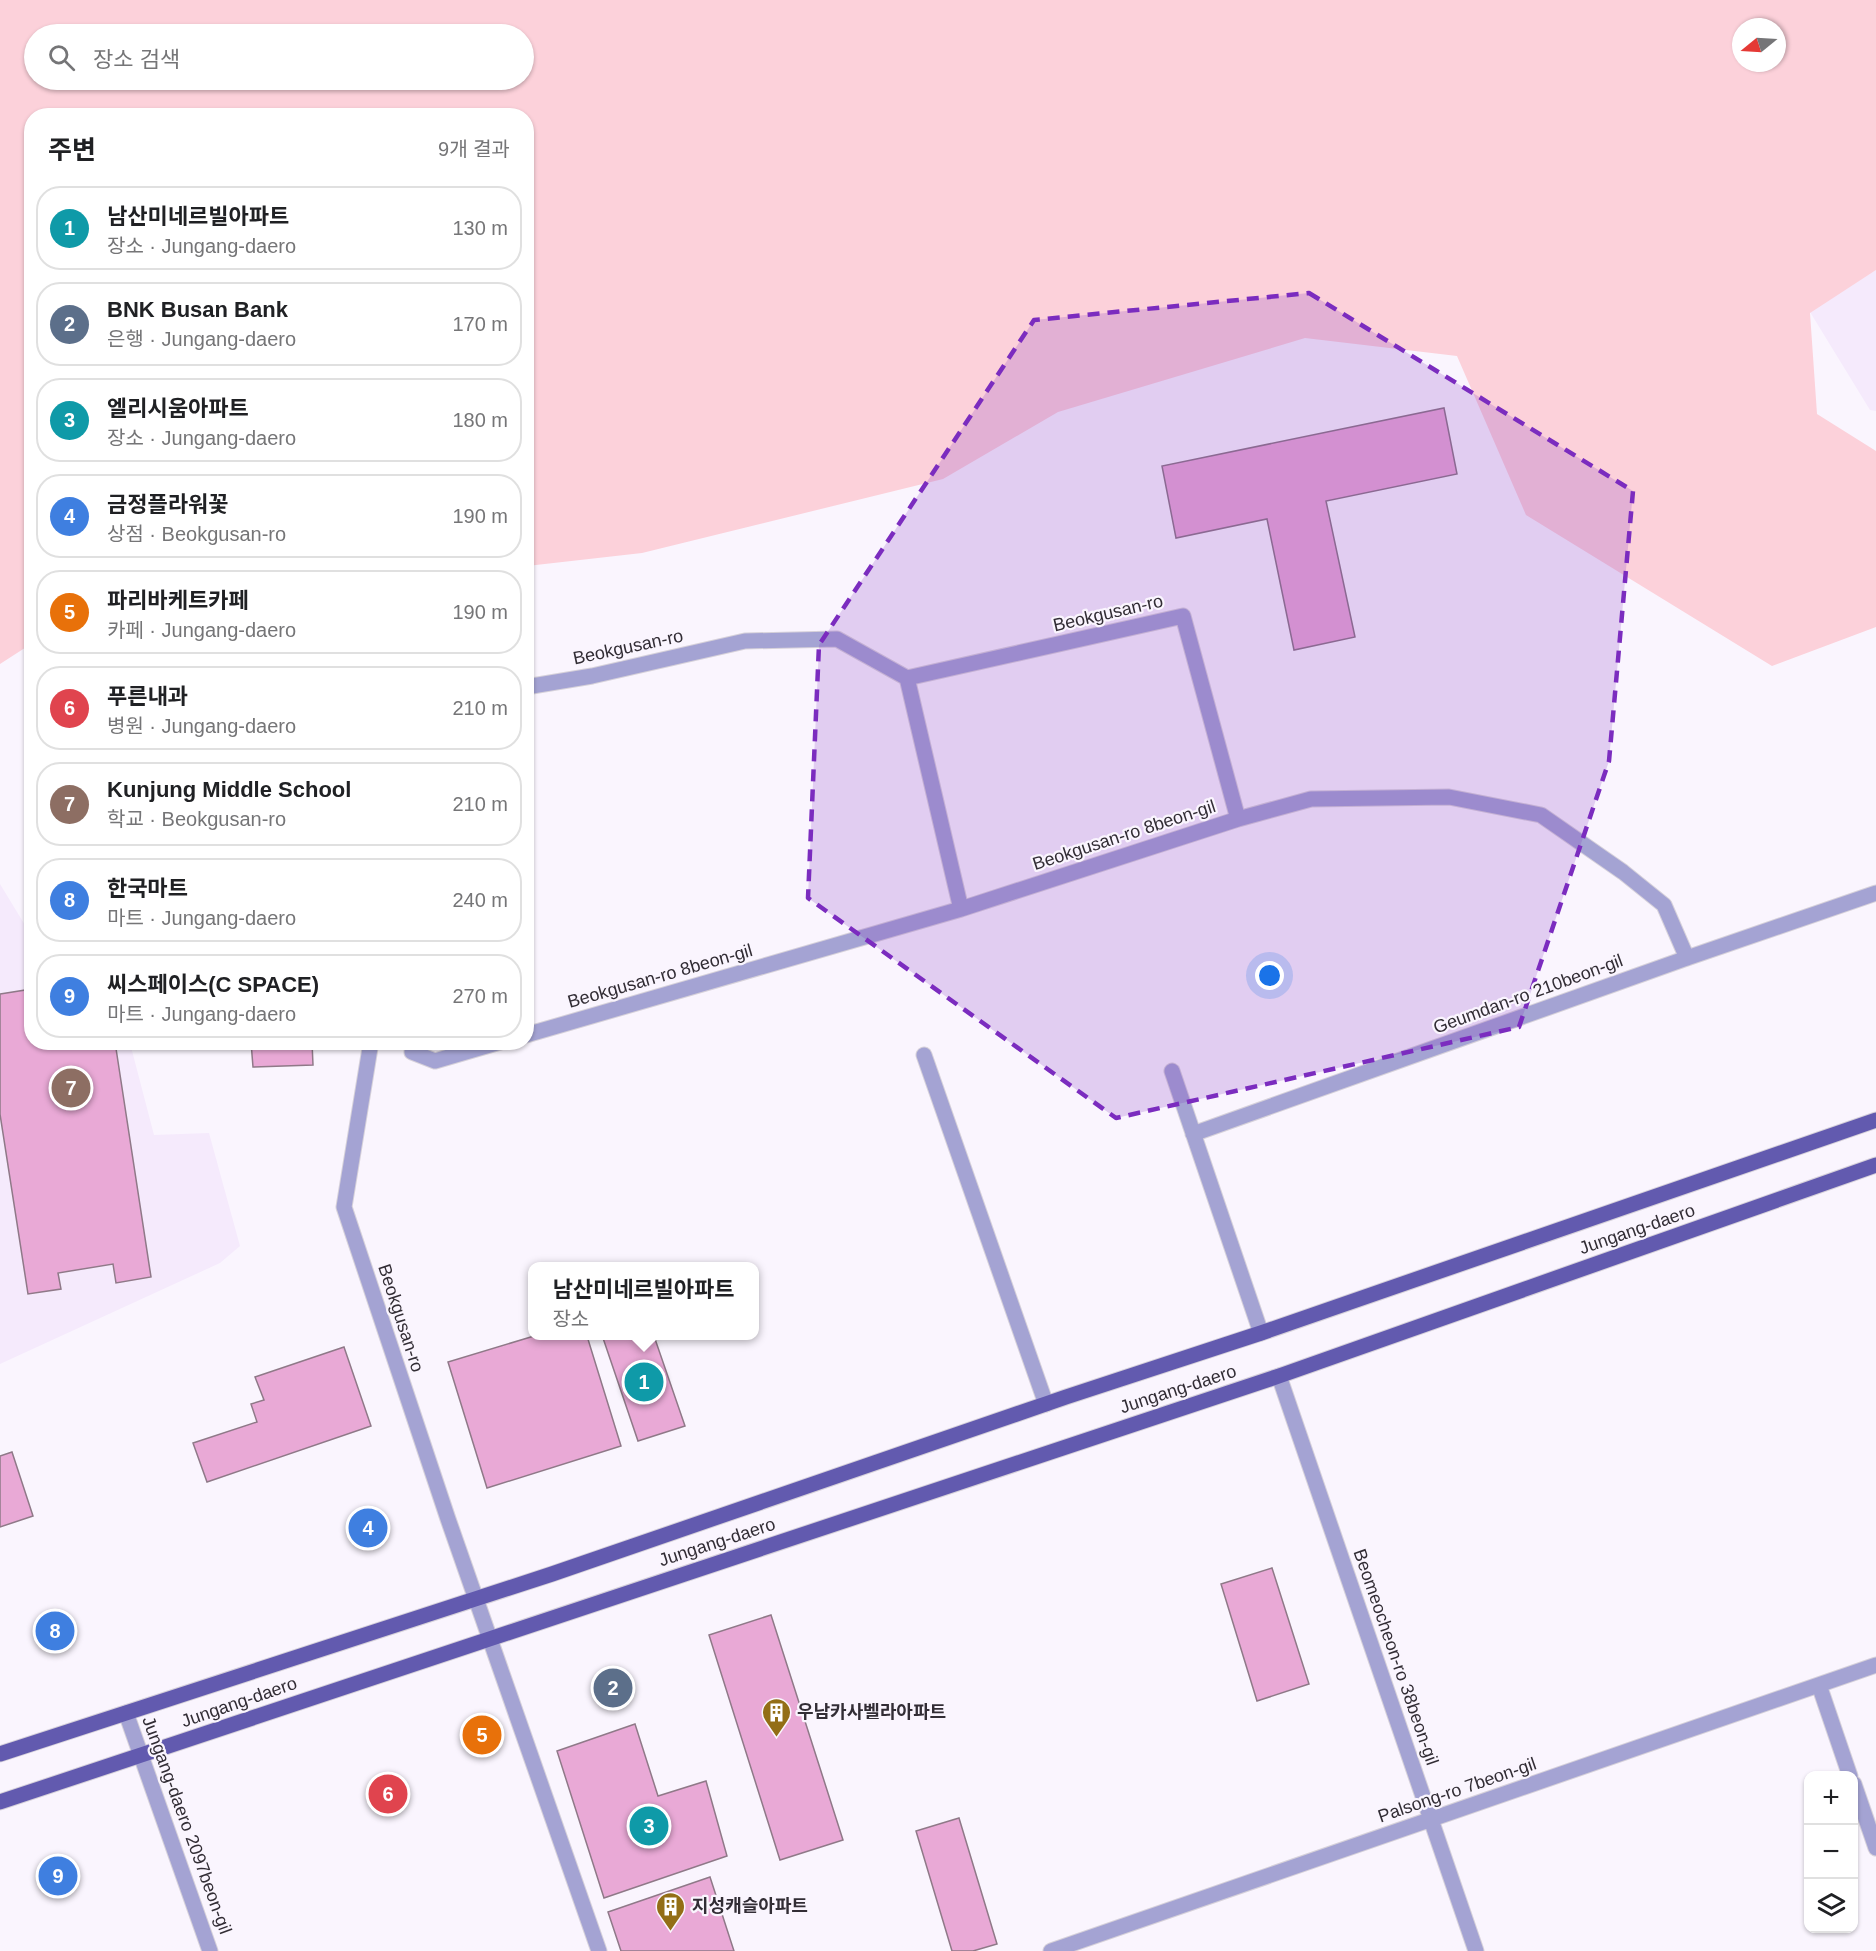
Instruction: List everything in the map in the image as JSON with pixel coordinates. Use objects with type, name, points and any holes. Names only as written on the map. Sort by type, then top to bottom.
[{"type":"main road","name":"Jungang-daero","points":[[0,1754],[476,1599],[1261,1333],[1876,1120]]},
{"type":"main road","name":"Jungang-daero","points":[[0,1802],[1279,1376],[1876,1165]]},
{"type":"street","name":"Beokgusan-ro","points":[[534,686],[592,676],[745,641],[837,639],[907,678],[1183,616],[1238,819]]},
{"type":"street","points":[[907,678],[961,909]]},
{"type":"street","name":"Beokgusan-ro 8beon-gil","points":[[534,1033],[961,909],[1238,819],[1311,799],[1449,797],[1541,815],[1623,872],[1664,905],[1687,958]]},
{"type":"street","name":"Geumdan-ro 210beon-gil","points":[[1193,1134],[1876,893]]},
{"type":"street","name":"Beokgusan-ro","points":[[370,1050],[344,1207],[476,1599]]},
{"type":"street","points":[[412,1050],[412,1052],[435,1061],[473,1050]]},
{"type":"street","points":[[924,1055],[1046,1404]]},
{"type":"street","points":[[1172,1071],[1261,1333]]},
{"type":"street","name":"Beomeocheon-ro 38beon-gil","points":[[1279,1376],[1476,1951]]},
{"type":"street","points":[[476,1599],[599,1951]]},
{"type":"street","name":"Palsong-ro 7beon-gil","points":[[1051,1951],[1876,1665]]},
{"type":"street","points":[[1819,1685],[1848,1771]]},
{"type":"street","name":"Jungang-daero 2097beon-gil","points":[[126,1713],[210,1951]]},
{"type":"street","points":[[1858,1796],[1876,1848]]},
{"type":"highlighted area","points":[[1309,293],[1633,491],[1609,761],[1519,1027],[1116,1118],[808,898],[819,645],[1034,320]]},
{"type":"shaded area","points":[[0,0],[1876,0],[1876,270],[1810,313],[1817,414],[1876,451],[1876,627],[1772,666],[1526,515],[1457,356],[1305,338],[1058,412],[943,479],[642,553],[534,565],[534,108],[24,108],[24,649],[0,664]]},
{"type":"shaded area","points":[[1876,270],[1876,411],[1870,410],[1810,312]]},
{"type":"shaded area","points":[[0,884],[24,923],[24,1050],[132,1050],[154,1135],[209,1133],[240,1246],[220,1263],[0,1364]]},
{"type":"building","points":[[1444,408],[1457,474],[1326,501],[1355,637],[1294,650],[1267,519],[1176,538],[1162,466]]},
{"type":"building","points":[[24,990],[24,1050],[116,1050],[151,1277],[116,1283],[113,1264],[58,1273],[61,1289],[28,1294],[0,1114],[0,994]]},
{"type":"building","points":[[252,1050],[312,1050],[313,1065],[253,1067]]},
{"type":"building","points":[[528,1338],[528,1340],[588,1340],[621,1446],[487,1488],[448,1362]]},
{"type":"building","points":[[604,1340],[655,1340],[685,1426],[638,1441]]},
{"type":"building","points":[[344,1347],[371,1426],[207,1482],[193,1443],[257,1422],[251,1404],[264,1400],[255,1377]]},
{"type":"building","points":[[12,1452],[33,1516],[0,1527],[0,1456]]},
{"type":"building","points":[[1272,1568],[1309,1684],[1257,1701],[1221,1584]]},
{"type":"building","name":"우남카사벨라아파트","points":[[771,1615],[843,1840],[780,1860],[709,1635]]},
{"type":"building","points":[[635,1724],[658,1796],[706,1781],[727,1856],[604,1898],[557,1751]]},
{"type":"building","points":[[959,1818],[997,1944],[973,1951],[952,1951],[916,1831]]},
{"type":"building","name":"지성캐슬아파트","points":[[710,1877],[734,1951],[621,1951],[608,1912]]},
{"type":"place","name":"Kunjung Middle School","points":[[71,1088]]},
{"type":"place","name":"남산미네르빌아파트","points":[[644,1382]]},
{"type":"place","name":"금정플라워꽃","points":[[368,1528]]},
{"type":"place","name":"한국마트","points":[[55,1631]]},
{"type":"place","name":"BNK Busan Bank","points":[[613,1688]]},
{"type":"place","name":"파리바케트카페","points":[[482,1735]]},
{"type":"place","name":"우남카사벨라아파트","points":[[776,1738]]},
{"type":"place","name":"푸른내과","points":[[388,1794]]},
{"type":"place","name":"엘리시움아파트","points":[[649,1826]]},
{"type":"place","name":"씨스페이스(C SPACE)","points":[[58,1876]]},
{"type":"place","name":"지성캐슬아파트","points":[[671,1932]]}]
